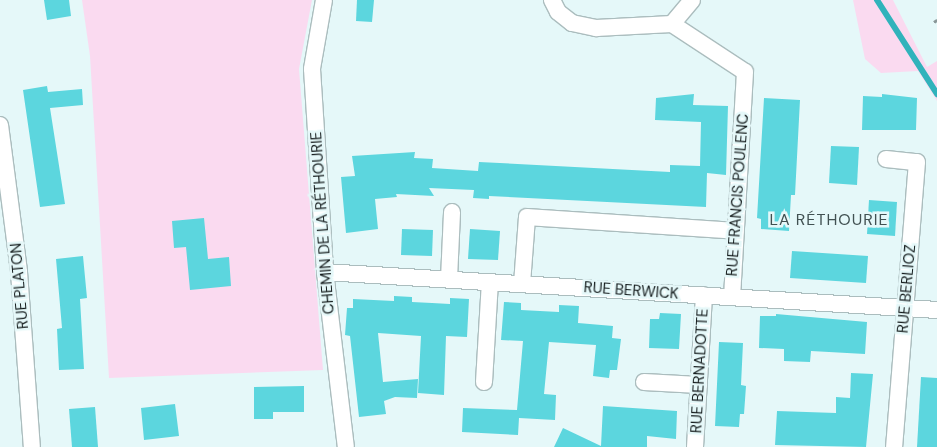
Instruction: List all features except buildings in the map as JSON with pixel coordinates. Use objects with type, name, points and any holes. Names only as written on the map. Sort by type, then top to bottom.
[{"type":"street","name":"CHEMIN DE LA RÉTHOURIE","points":[[324,0],[312,69],[325,272],[346,447]]},
{"type":"street","points":[[552,0],[558,12],[572,23],[596,28],[672,24],[692,0]]},
{"type":"street","name":"RUE FRANCIS POULENC","points":[[672,24],[745,72],[732,297]]},
{"type":"street","name":"RUE PLATON","points":[[0,125],[20,272],[32,447]]},
{"type":"street","name":"RUE BERLIOZ","points":[[886,159],[918,162],[894,447]]},
{"type":"street","points":[[449,280],[452,212]]},
{"type":"street","points":[[522,284],[527,217],[736,231]]},
{"type":"street","name":"RUE BERWICK","points":[[325,272],[937,310]]},
{"type":"street","points":[[484,382],[490,282]]},
{"type":"street","name":"RUE BERNADOTTE","points":[[696,447],[704,295]]},
{"type":"street","points":[[644,382],[699,385]]},
{"type":"shaded area","points":[[82,0],[312,0],[299,69],[323,370],[109,378],[90,56]]},
{"type":"shaded area","points":[[853,0],[893,0],[927,67],[937,61],[937,101],[918,71],[881,73],[865,59]]},
{"type":"waterway","points":[[877,0],[937,94]]},
{"type":"district","name":"LA RÉTHOURIE","points":[[829,220]]}]
